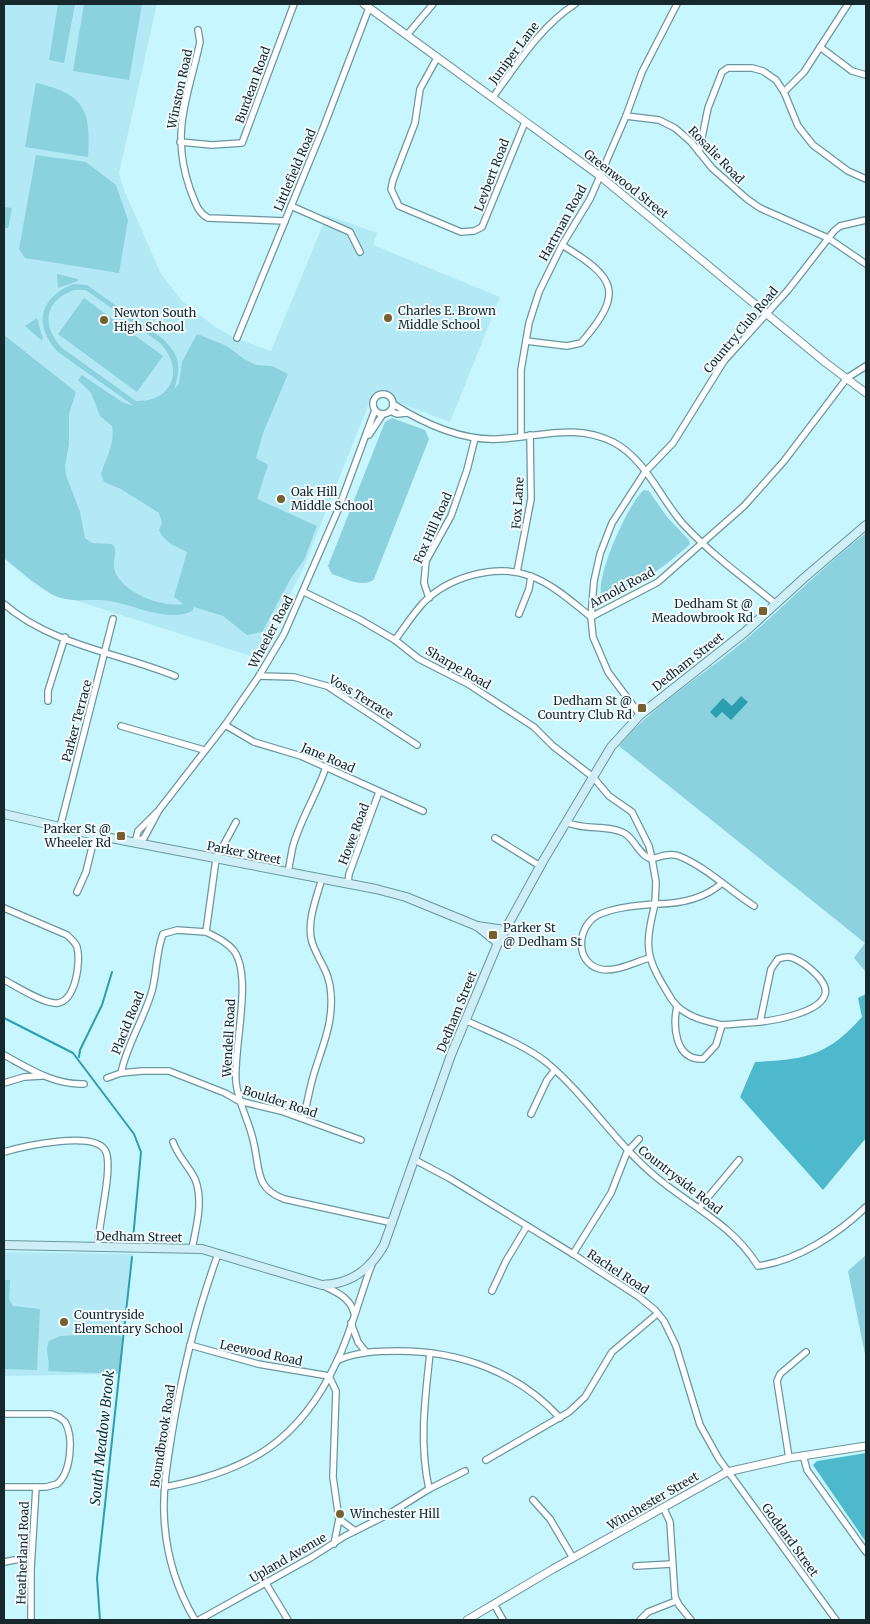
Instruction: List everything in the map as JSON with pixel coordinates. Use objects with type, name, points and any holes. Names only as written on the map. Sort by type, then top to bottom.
[{"type":"main road","name":"Dedham Street","points":[[4,1246],[192,1249],[218,1254],[322,1285],[353,1278],[372,1264],[384,1245],[393,1223],[466,1020],[498,943],[540,866],[611,747],[640,715],[745,632],[866,525]]},
{"type":"main road","name":"Parker Street","points":[[4,814],[95,835],[348,883],[406,897],[477,926],[505,930]]},
{"type":"main road","name":"Parker Street","points":[[477,926],[498,943]]},
{"type":"street","name":"Burdean Road","points":[[180,142],[212,145],[242,143],[294,4]]},
{"type":"street","points":[[407,34],[433,4]]},
{"type":"street","name":"Juniper Lane","points":[[493,97],[544,29],[557,16],[575,4]]},
{"type":"street","name":"Hartman Road","points":[[521,436],[521,370],[526,341],[539,292],[562,246],[590,199],[626,116],[642,72],[677,4]]},
{"type":"street","points":[[784,92],[804,72],[848,4]]},
{"type":"street","name":"Greenwood Street","points":[[366,6],[600,176],[866,393]]},
{"type":"street","name":"Littlefield Road","points":[[236,338],[324,126],[366,6]]},
{"type":"street","name":"Winston Road","points":[[198,30],[200,42],[180,122],[180,142],[186,178],[197,207],[202,215],[208,218],[285,221]]},
{"type":"street","points":[[820,47],[852,71],[866,75]]},
{"type":"street","name":"Levbert Road","points":[[437,58],[420,89],[415,123],[393,180],[391,189],[399,206],[462,232],[474,231],[482,227],[525,122]]},
{"type":"street","points":[[699,152],[708,108],[722,72],[728,68],[736,67],[763,71],[776,80],[784,92],[798,126],[813,145],[848,171],[866,180]]},
{"type":"street","name":"Rosalie Road","points":[[626,116],[659,120],[667,123],[691,142],[733,188],[760,208],[828,238],[866,264]]},
{"type":"street","points":[[291,206],[350,232],[360,252]]},
{"type":"street","name":"Country Club Road","points":[[640,715],[604,666],[593,637],[591,617],[594,581],[600,554],[612,524],[644,472],[673,443],[724,361],[788,290],[828,238],[840,226],[866,220]]},
{"type":"street","points":[[526,341],[567,346],[581,343],[609,301],[610,287],[606,279],[582,258],[562,246]]},
{"type":"street","name":"Arnold Road","points":[[395,640],[429,598],[442,588],[488,572],[517,572],[531,576],[565,596],[591,617],[658,582],[765,485],[847,378],[866,366]]},
{"type":"street","points":[[407,414],[393,404],[390,397],[381,394],[374,401],[375,410],[383,414],[390,411],[407,414],[476,438],[499,439],[560,431],[587,433],[614,442],[628,453],[673,512],[702,543],[776,604]]},
{"type":"street","points":[[390,411],[393,404]]},
{"type":"street","name":"Wheeler Road","points":[[135,843],[138,831],[158,810],[224,725],[259,676],[284,634],[304,592],[364,443],[375,410]]},
{"type":"street","name":"Wheeler Road","points":[[364,443],[383,414]]},
{"type":"street","name":"Fox Lane","points":[[517,572],[531,499],[530,435]]},
{"type":"street","name":"Fox Hill Road","points":[[429,598],[424,583],[426,561],[451,516],[476,438]]},
{"type":"street","points":[[519,614],[529,589],[531,576]]},
{"type":"street","name":"Sharpe Road","points":[[304,592],[353,615],[395,640],[419,658],[468,684],[534,727],[553,746],[593,776],[609,796],[632,812],[649,846],[656,882],[655,904],[648,940],[649,958]]},
{"type":"street","points":[[4,604],[24,619],[64,637],[103,653],[152,666],[175,676]]},
{"type":"street","name":"Parker Terrace","points":[[60,827],[113,619]]},
{"type":"street","points":[[48,701],[48,691],[64,637]]},
{"type":"street","name":"Voss Terrace","points":[[259,676],[294,677],[327,686],[417,745]]},
{"type":"street","name":"Jane Road","points":[[224,725],[254,742],[301,756],[423,811]]},
{"type":"street","points":[[121,726],[204,750]]},
{"type":"street","points":[[288,872],[293,845],[308,808],[319,789],[326,767]]},
{"type":"street","name":"Howe Road","points":[[348,883],[349,874],[379,792]]},
{"type":"street","points":[[206,932],[216,859],[236,822]]},
{"type":"street","points":[[566,822],[575,826],[613,830],[623,833],[632,839],[643,854],[652,859],[664,855],[678,856],[722,883],[754,906]]},
{"type":"street","points":[[78,892],[86,872],[95,835]]},
{"type":"street","points":[[495,838],[540,866]]},
{"type":"street","points":[[303,1118],[313,1078],[328,1032],[332,1010],[330,981],[312,940],[311,931],[313,913],[322,878]]},
{"type":"street","points":[[722,883],[706,894],[691,900],[619,909],[598,916],[588,922],[581,936],[583,952],[593,966],[600,969],[617,968],[649,958],[672,1000],[684,1012],[700,1020],[722,1025],[760,1022],[794,1015],[810,1008],[825,996],[825,986],[816,975],[793,958],[778,959],[771,969],[760,1022]]},
{"type":"street","points":[[4,908],[67,935],[74,941],[78,956],[72,987],[64,1000],[58,1003],[46,1001],[4,980]]},
{"type":"street","name":"Placid Road","points":[[121,1074],[126,1054],[144,1017],[152,990],[163,934],[177,930],[206,932]]},
{"type":"street","name":"Wendell Road","points":[[206,932],[226,943],[234,952],[241,970],[242,1007],[236,1062],[239,1101],[252,1135],[260,1178],[270,1192],[284,1199],[393,1223]]},
{"type":"street","points":[[678,1006],[674,1026],[676,1039],[687,1053],[694,1058],[703,1060],[708,1055],[716,1045],[722,1025]]},
{"type":"street","name":"Countryside Road","points":[[466,1020],[528,1051],[555,1070],[627,1152],[656,1178],[729,1230],[745,1247],[758,1266],[778,1261],[828,1236],[866,1207]]},
{"type":"street","points":[[4,1055],[44,1076],[65,1084],[84,1084]]},
{"type":"street","name":"Boulder Road","points":[[107,1078],[121,1074],[159,1070],[169,1071],[225,1092],[239,1101],[281,1110],[361,1140]]},
{"type":"street","points":[[531,1114],[547,1080],[555,1070]]},
{"type":"street","points":[[4,1083],[24,1077],[44,1076]]},
{"type":"street","points":[[573,1254],[611,1193],[627,1152],[640,1140]]},
{"type":"street","points":[[4,1152],[51,1141],[90,1142],[104,1148],[107,1153],[107,1173],[98,1247]]},
{"type":"street","points":[[173,1142],[180,1158],[195,1178],[199,1195],[192,1249]]},
{"type":"street","name":"Rachel Road","points":[[415,1160],[449,1178],[573,1254],[639,1297],[664,1320],[676,1346],[700,1425],[728,1472]]},
{"type":"street","points":[[699,1208],[740,1160]]},
{"type":"street","points":[[492,1292],[506,1261],[527,1226]]},
{"type":"street","name":"Boundbrook Road","points":[[197,1620],[180,1588],[168,1552],[164,1512],[165,1488],[178,1400],[190,1345],[218,1254]]},
{"type":"street","points":[[165,1488],[221,1474],[274,1446],[303,1416],[338,1360],[372,1264]]},
{"type":"street","points":[[322,1285],[344,1297],[350,1303],[354,1313]]},
{"type":"street","points":[[486,1460],[569,1412],[585,1397],[612,1352],[657,1314]]},
{"type":"street","points":[[351,1322],[358,1342],[366,1352]]},
{"type":"street","name":"Leewood Road","points":[[190,1345],[258,1364],[329,1376]]},
{"type":"street","points":[[338,1360],[366,1352],[430,1353],[468,1360],[493,1369],[537,1395],[560,1418]]},
{"type":"street","points":[[789,1458],[777,1381],[780,1374],[806,1352]]},
{"type":"street","points":[[429,1489],[425,1470],[423,1410],[430,1353]]},
{"type":"street","points":[[329,1376],[336,1391],[333,1477],[339,1519],[334,1544]]},
{"type":"street","points":[[4,1414],[56,1415],[63,1419],[67,1425],[70,1437],[65,1476],[54,1486],[4,1488]]},
{"type":"street","name":"Winchester Street","points":[[467,1620],[573,1558],[728,1472],[803,1455],[866,1446]]},
{"type":"street","points":[[803,1455],[807,1470],[866,1552]]},
{"type":"street","name":"Upland Avenue","points":[[197,1620],[388,1514],[429,1489],[465,1471]]},
{"type":"street","name":"Goddard Street","points":[[728,1472],[836,1620]]},
{"type":"street","name":"Heatherland Road","points":[[31,1620],[31,1557],[36,1487]]},
{"type":"street","points":[[533,1500],[550,1519],[573,1558]]},
{"type":"street","points":[[664,1509],[670,1522],[676,1601],[691,1620]]},
{"type":"street","points":[[339,1519],[355,1531]]},
{"type":"street","points":[[4,1562],[31,1557]]},
{"type":"street","points":[[636,1566],[672,1564]]},
{"type":"street","points":[[265,1582],[288,1620]]},
{"type":"street","points":[[640,1620],[648,1612],[676,1601]]},
{"type":"street","points":[[494,1604],[503,1620]]},
{"type":"shaded area","name":"Newton South High School","points":[[4,4],[157,4],[119,173],[124,190],[161,274],[182,301],[214,326],[231,336],[271,351],[327,215],[377,233],[373,245],[500,297],[450,422],[373,393],[303,569],[257,658],[55,594],[32,582],[4,558]]},
{"type":"shaded area","points":[[58,4],[75,4],[64,63],[49,60]]},
{"type":"shaded area","points":[[84,4],[142,4],[129,80],[73,71]]},
{"type":"shaded area","points":[[36,83],[65,92],[81,106],[86,115],[88,127],[88,157],[25,147]]},
{"type":"shaded area","points":[[36,155],[86,162],[116,185],[128,220],[119,273],[25,258],[19,249]]},
{"type":"shaded area","points":[[4,207],[12,208],[8,228],[4,228]]},
{"type":"shaded area","points":[[57,274],[78,279],[78,281],[58,288]]},
{"type":"shaded area","points":[[73,284],[87,285],[163,339],[173,351],[178,363],[178,375],[174,390],[179,383],[182,362],[197,334],[227,346],[244,359],[256,365],[272,366],[288,374],[263,433],[256,458],[268,465],[257,499],[317,526],[304,560],[291,578],[262,632],[247,635],[223,616],[194,607],[192,611],[173,615],[151,612],[110,601],[60,598],[28,578],[4,558],[4,335],[76,392],[69,414],[69,444],[65,466],[66,475],[80,512],[85,538],[92,543],[112,544],[115,548],[114,568],[118,577],[132,591],[153,601],[174,605],[183,604],[174,597],[187,552],[171,544],[161,534],[159,530],[162,523],[159,513],[121,489],[104,482],[101,474],[111,445],[112,426],[100,416],[91,393],[78,380],[82,375],[122,402],[134,406],[58,352],[45,332],[43,314],[53,297]],"holes":[[[74,290],[86,290],[160,343],[168,353],[173,373],[171,382],[159,396],[149,400],[136,401],[62,348],[55,339],[49,322],[51,307],[57,300]]]},
{"type":"shaded area","points":[[84,298],[163,356],[137,392],[58,334]]},
{"type":"shaded area","points":[[37,318],[43,339],[41,340],[25,326]]},
{"type":"shaded area","points":[[392,418],[425,430],[429,439],[374,579],[365,583],[354,582],[332,574],[328,566],[385,422]]},
{"type":"shaded area","points":[[644,490],[649,491],[667,517],[689,540],[690,544],[635,586],[611,598],[603,599],[601,591],[602,578],[613,543],[637,497]]},
{"type":"shaded area","points":[[866,533],[866,972],[854,958],[865,943],[619,746],[661,705],[738,646],[833,560]]},
{"type":"shaded area","points":[[741,696],[748,702],[731,720],[722,712],[716,718],[710,712],[723,698],[732,706]]},
{"type":"shaded area","points":[[866,994],[866,1138],[823,1190],[740,1097],[755,1062],[802,1057],[826,1048],[862,1017],[858,998]]},
{"type":"shaded area","name":"Countryside Elementary School","points":[[4,1252],[133,1254],[119,1374],[4,1376]]},
{"type":"shaded area","points":[[866,1255],[866,1359],[848,1271]]},
{"type":"shaded area","points":[[4,1280],[10,1280],[9,1299],[13,1306],[40,1309],[37,1370],[4,1369]]},
{"type":"shaded area","points":[[99,1334],[121,1336],[123,1340],[120,1374],[48,1371],[47,1349],[49,1341],[60,1336]]},
{"type":"shaded area","points":[[866,1453],[866,1542],[813,1465],[817,1461]]},
{"type":"waterway","points":[[79,1057],[80,1050],[102,1005],[112,972]]},
{"type":"waterway","name":"South Meadow Brook","points":[[4,1018],[73,1053],[134,1134],[141,1152],[133,1239]]},
{"type":"waterway","name":"South Meadow Brook","points":[[100,1620],[97,1578],[132,1257]]},
{"type":"place","name":"Charles E. Brown Middle School","points":[[388,318]]},
{"type":"place","name":"Newton South High School","points":[[104,320]]},
{"type":"place","name":"Oak Hill Middle School","points":[[281,499]]},
{"type":"place","name":"Dedham St @ Meadowbrook Rd","points":[[763,611]]},
{"type":"place","name":"Dedham St @ Country Club Rd","points":[[642,708]]},
{"type":"place","name":"Parker St @ Wheeler Rd","points":[[121,836]]},
{"type":"place","name":"Parker St @ Dedham St","points":[[493,935]]},
{"type":"place","name":"Countryside Elementary School","points":[[64,1322]]},
{"type":"place","name":"Winchester Hill","points":[[340,1514]]}]
